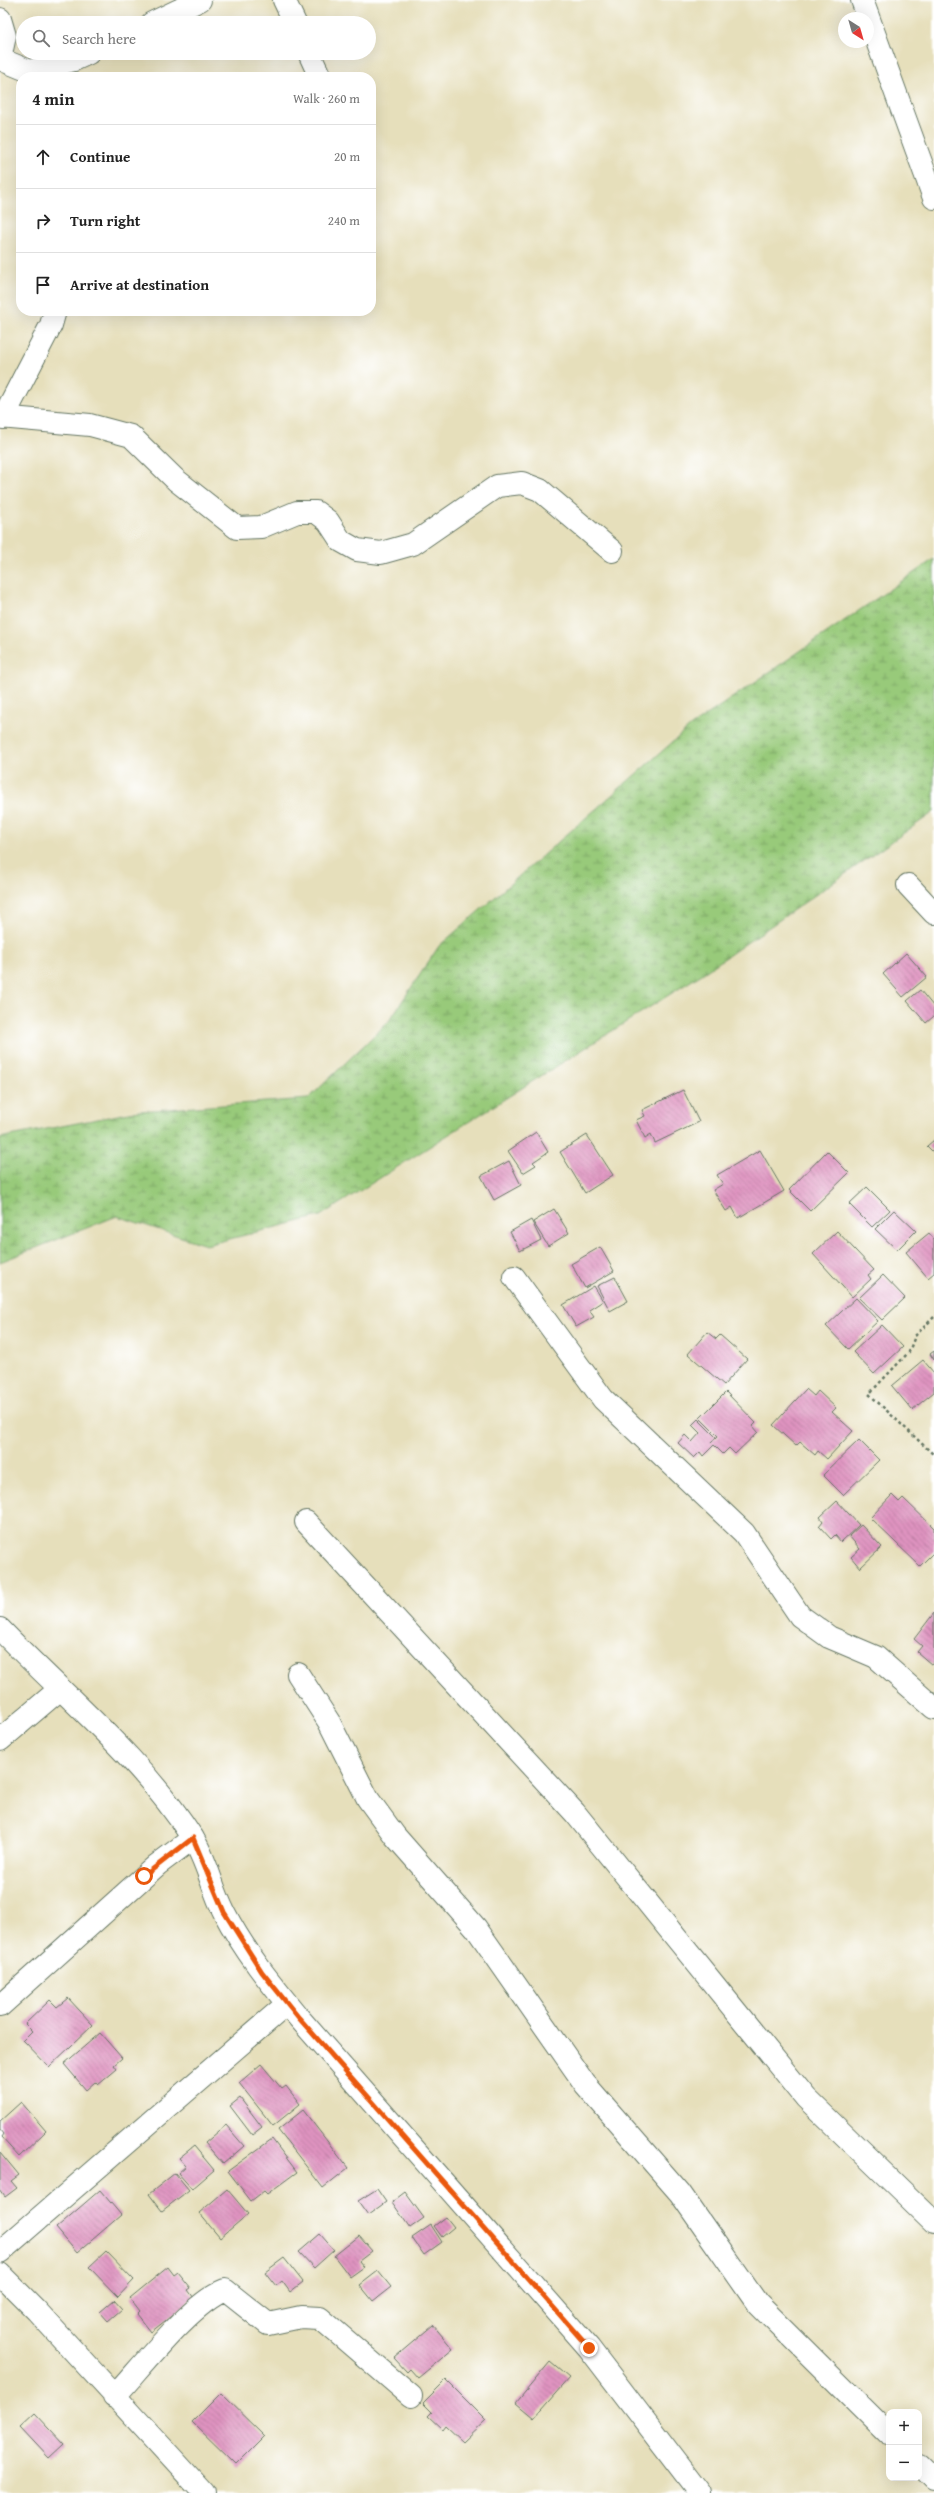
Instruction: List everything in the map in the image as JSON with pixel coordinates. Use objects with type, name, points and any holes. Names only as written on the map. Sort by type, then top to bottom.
[{"type":"street","points":[[167,16],[200,0]]},
{"type":"street","points":[[284,0],[292,16]]},
{"type":"street","points":[[862,0],[934,198]]},
{"type":"street","points":[[0,19],[4,36],[0,59],[29,71],[74,60]]},
{"type":"street","points":[[312,60],[318,72]]},
{"type":"street","points":[[54,316],[51,325],[1,417],[90,425],[131,436],[176,480],[237,528],[261,527],[297,512],[316,512],[328,521],[341,541],[357,550],[382,553],[413,544],[497,486],[522,483],[540,490],[612,551]]},
{"type":"street","points":[[908,885],[934,913]]},
{"type":"street","points":[[514,1277],[603,1399],[744,1533],[800,1616],[830,1637],[876,1657],[934,1708]]},
{"type":"street","points":[[306,1522],[575,1813],[806,2098],[934,2222]]},
{"type":"street","points":[[0,1629],[60,1689],[107,1733],[157,1787],[193,1838],[224,1912],[262,1972],[287,2004],[589,2348],[700,2493]]},
{"type":"street","points":[[298,1674],[329,1722],[368,1799],[395,1836],[476,1928],[585,2084],[680,2193],[757,2303],[886,2431]]},
{"type":"street","points":[[0,1740],[60,1689]]},
{"type":"street","points":[[0,2006],[157,1865],[193,1838]]},
{"type":"street","points":[[0,2252],[287,2004]]},
{"type":"street","points":[[0,2274],[36,2310],[114,2397],[155,2438],[204,2493]]},
{"type":"street","points":[[114,2397],[191,2314],[214,2295],[225,2290],[268,2324],[301,2317],[320,2318],[411,2396]]},
{"type":"street","points":[[922,2467],[934,2479]]},
{"type":"path","points":[[934,1317],[915,1336],[909,1352],[869,1394],[934,1455]]},
{"type":"green space","points":[[934,559],[934,812],[702,974],[320,1216],[206,1245],[117,1216],[0,1262],[0,1138],[139,1111],[308,1099],[389,1021],[439,946],[691,726]]},
{"type":"building","points":[[906,953],[927,977],[903,997],[883,974]]},
{"type":"building","points":[[920,990],[934,1007],[934,1016],[926,1023],[907,1001]]},
{"type":"building","points":[[683,1090],[699,1122],[655,1143],[651,1134],[645,1138],[636,1120],[645,1116],[642,1110]]},
{"type":"building","points":[[536,1132],[548,1152],[533,1162],[536,1165],[523,1173],[508,1151]]},
{"type":"building","points":[[587,1135],[613,1175],[585,1193],[560,1152]]},
{"type":"building","points":[[934,1140],[934,1153],[927,1146]]},
{"type":"building","points":[[760,1150],[784,1191],[738,1218],[732,1207],[726,1211],[713,1190],[723,1184],[717,1175]]},
{"type":"building","points":[[827,1151],[849,1173],[810,1211],[789,1190]]},
{"type":"building","points":[[509,1161],[521,1185],[494,1200],[481,1176]]},
{"type":"building","points":[[867,1187],[890,1210],[872,1227],[849,1204]]},
{"type":"building","points":[[554,1209],[569,1233],[548,1246],[533,1222]]},
{"type":"building","points":[[894,1210],[916,1231],[897,1250],[875,1229]]},
{"type":"building","points":[[531,1220],[541,1240],[520,1251],[510,1232]]},
{"type":"building","points":[[837,1231],[874,1270],[868,1275],[871,1279],[852,1297],[813,1254]]},
{"type":"building","points":[[929,1233],[934,1239],[934,1273],[928,1278],[906,1252]]},
{"type":"building","points":[[600,1247],[614,1271],[585,1288],[571,1264]]},
{"type":"building","points":[[883,1275],[905,1298],[882,1320],[859,1298]]},
{"type":"building","points":[[615,1277],[628,1301],[610,1311],[597,1286]]},
{"type":"building","points":[[594,1286],[603,1301],[589,1310],[594,1317],[576,1327],[563,1305]]},
{"type":"building","points":[[856,1298],[878,1321],[848,1349],[826,1326]]},
{"type":"building","points":[[882,1325],[903,1347],[874,1374],[853,1352]]},
{"type":"building","points":[[707,1332],[716,1339],[720,1335],[747,1359],[724,1385],[688,1354]]},
{"type":"building","points":[[934,1351],[934,1360],[930,1354]]},
{"type":"building","points":[[923,1360],[934,1373],[934,1392],[912,1410],[892,1386]]},
{"type":"building","points":[[806,1389],[814,1396],[818,1391],[836,1408],[832,1412],[853,1431],[827,1459],[818,1451],[815,1455],[800,1442],[796,1446],[773,1425]]},
{"type":"building","points":[[726,1392],[756,1423],[753,1426],[758,1432],[735,1454],[729,1448],[723,1454],[714,1445],[703,1456],[700,1452],[694,1458],[678,1443],[685,1435],[692,1442],[700,1433],[692,1425],[698,1419],[716,1437],[711,1443],[718,1436],[700,1418]]},
{"type":"building","points":[[859,1440],[879,1460],[843,1495],[823,1475]]},
{"type":"building","points":[[892,1495],[899,1502],[903,1498],[934,1528],[934,1552],[920,1566],[870,1518]]},
{"type":"building","points":[[837,1501],[859,1525],[841,1542],[835,1535],[831,1539],[819,1526],[823,1521],[820,1517]]},
{"type":"building","points":[[861,1525],[882,1547],[860,1568],[851,1557],[860,1549],[849,1536]]},
{"type":"building","points":[[934,1613],[934,1663],[932,1665],[917,1652],[922,1646],[914,1639]]},
{"type":"building","points":[[68,1998],[93,2025],[49,2067],[23,2040],[32,2031],[25,2024],[50,2000],[57,2007]]},
{"type":"building","points":[[100,2033],[122,2058],[114,2065],[117,2069],[98,2085],[95,2082],[86,2090],[64,2064]]},
{"type":"building","points":[[261,2064],[282,2089],[286,2086],[300,2104],[273,2126],[239,2083]]},
{"type":"building","points":[[240,2098],[262,2127],[252,2135],[230,2106]]},
{"type":"building","points":[[21,2102],[46,2131],[19,2157],[1,2137],[3,2134],[0,2130],[0,2121]]},
{"type":"building","points":[[303,2110],[348,2168],[323,2188],[278,2130]]},
{"type":"building","points":[[226,2125],[244,2146],[223,2164],[205,2143]]},
{"type":"building","points":[[272,2139],[297,2172],[267,2194],[264,2191],[251,2201],[228,2171]]},
{"type":"building","points":[[194,2146],[214,2170],[192,2189],[178,2173],[186,2166],[179,2158]]},
{"type":"building","points":[[0,2152],[19,2175],[11,2181],[17,2188],[5,2197],[0,2190]]},
{"type":"building","points":[[175,2173],[189,2190],[162,2211],[149,2194]]},
{"type":"building","points":[[227,2189],[248,2214],[220,2238],[199,2213]]},
{"type":"building","points":[[377,2189],[386,2202],[368,2215],[358,2201]]},
{"type":"building","points":[[100,2190],[121,2215],[77,2253],[56,2228]]},
{"type":"building","points":[[405,2192],[424,2218],[410,2228],[392,2202]]},
{"type":"building","points":[[446,2217],[454,2227],[442,2237],[434,2226]]},
{"type":"building","points":[[431,2225],[442,2242],[424,2255],[412,2238]]},
{"type":"building","points":[[320,2234],[334,2250],[314,2268],[299,2252]]},
{"type":"building","points":[[359,2236],[372,2251],[359,2261],[364,2267],[350,2277],[334,2256]]},
{"type":"building","points":[[106,2251],[134,2280],[118,2297],[89,2267]]},
{"type":"building","points":[[284,2258],[303,2282],[290,2292],[282,2281],[276,2286],[265,2272]]},
{"type":"building","points":[[168,2267],[174,2275],[178,2272],[191,2288],[188,2290],[194,2298],[151,2332],[137,2314],[140,2311],[130,2298]]},
{"type":"building","points":[[378,2271],[391,2287],[373,2301],[360,2285]]},
{"type":"building","points":[[114,2300],[122,2309],[108,2321],[100,2312]]},
{"type":"building","points":[[433,2325],[453,2349],[418,2378],[410,2369],[407,2372],[394,2358]]},
{"type":"building","points":[[550,2362],[569,2378],[534,2418],[516,2403]]},
{"type":"building","points":[[446,2380],[486,2420],[463,2442],[445,2425],[442,2429],[428,2416],[432,2412],[423,2403]]},
{"type":"building","points":[[221,2393],[265,2436],[236,2465],[192,2422]]},
{"type":"building","points":[[35,2413],[64,2444],[49,2458],[20,2427]]},
{"type":"route","points":[[144,1876],[193,1838],[224,1912],[262,1972],[299,2018],[589,2348]]}]
